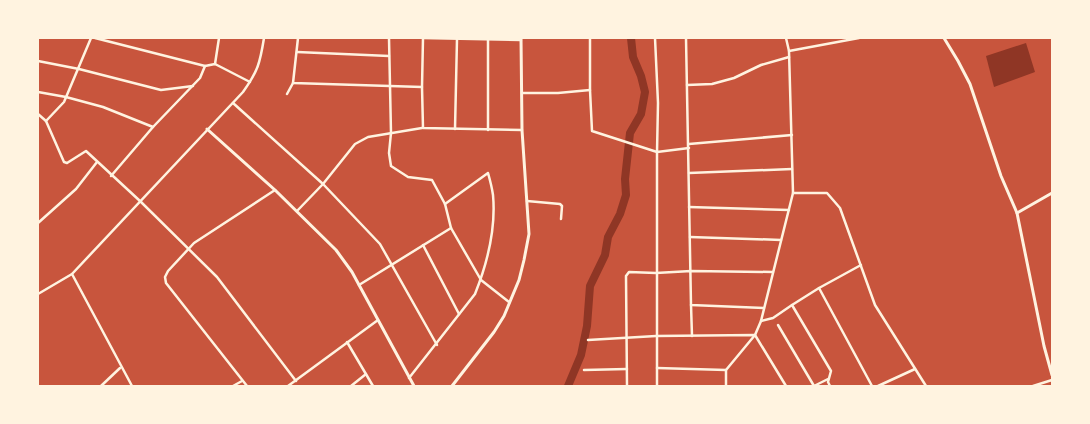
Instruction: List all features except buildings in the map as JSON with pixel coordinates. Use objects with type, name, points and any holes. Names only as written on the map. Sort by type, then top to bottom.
[{"type":"street","points":[[46,121],[66,97],[91,38]]},
{"type":"street","points":[[96,38],[205,66],[215,64],[250,82]]},
{"type":"street","points":[[215,64],[220,38]]},
{"type":"street","points":[[38,294],[72,274],[233,102],[250,82],[260,63],[264,38]]},
{"type":"street","points":[[287,94],[293,83],[298,38]]},
{"type":"street","points":[[389,38],[389,152],[391,166],[408,177],[432,180],[445,204],[451,228],[481,280],[510,302]]},
{"type":"street","points":[[423,128],[423,38],[521,39],[522,130],[528,234],[519,280],[494,332],[452,386]]},
{"type":"street","points":[[590,38],[592,131],[657,152],[689,148]]},
{"type":"street","points":[[655,38],[658,103],[657,386]]},
{"type":"street","points":[[686,38],[692,336]]},
{"type":"street","points":[[726,386],[726,370],[754,335],[761,322],[793,193],[789,51],[786,38]]},
{"type":"street","points":[[789,51],[859,38]]},
{"type":"street","points":[[944,38],[970,84],[1001,176],[1017,213],[1044,346],[1052,375]]},
{"type":"street","points":[[455,129],[457,39]]},
{"type":"street","points":[[488,40],[488,130]]},
{"type":"street","points":[[297,52],[389,56]]},
{"type":"street","points":[[687,85],[712,84],[734,78],[761,65],[789,57]]},
{"type":"street","points":[[38,61],[77,68],[161,90],[193,86]]},
{"type":"street","points":[[111,176],[153,127],[200,78],[205,66]]},
{"type":"street","points":[[293,83],[422,87]]},
{"type":"street","points":[[523,93],[558,93],[590,90]]},
{"type":"street","points":[[38,92],[103,106],[153,127]]},
{"type":"street","points":[[233,102],[323,184],[380,244],[393,264],[436,345]]},
{"type":"street","points":[[38,114],[46,121],[64,162],[67,163],[84,151],[190,249],[217,277],[296,381]]},
{"type":"street","points":[[297,211],[323,184],[355,144],[366,138],[423,128],[522,130]]},
{"type":"street","points":[[207,129],[275,190],[336,250],[359,285],[414,386]]},
{"type":"street","points":[[689,144],[792,135]]},
{"type":"street","points":[[38,223],[76,189],[97,162]]},
{"type":"street","points":[[689,173],[793,169]]},
{"type":"street","points":[[409,378],[476,294],[492,233],[493,195],[488,173],[445,204]]},
{"type":"street","points":[[247,386],[166,283],[165,277],[168,271],[194,243],[275,190]]},
{"type":"street","points":[[793,193],[827,193],[840,208],[876,305],[926,386]]},
{"type":"street","points":[[1017,213],[1052,193]]},
{"type":"street","points":[[526,201],[560,204],[562,206],[561,219]]},
{"type":"street","points":[[689,207],[789,210]]},
{"type":"street","points":[[359,285],[451,228]]},
{"type":"street","points":[[690,237],[781,240]]},
{"type":"street","points":[[423,245],[459,314]]},
{"type":"street","points":[[761,322],[773,318],[819,288],[861,266]]},
{"type":"street","points":[[627,386],[626,276],[629,272],[773,272]]},
{"type":"street","points":[[72,274],[132,386]]},
{"type":"street","points":[[819,288],[872,386]]},
{"type":"street","points":[[778,325],[813,386],[828,379],[831,371],[792,305]]},
{"type":"street","points":[[691,306],[764,308]]},
{"type":"street","points":[[288,386],[378,320]]},
{"type":"street","points":[[588,340],[656,336],[754,335]]},
{"type":"street","points":[[754,335],[786,386]]},
{"type":"street","points":[[347,342],[373,386]]},
{"type":"street","points":[[102,386],[121,368]]},
{"type":"street","points":[[657,368],[726,370]]},
{"type":"street","points":[[584,370],[627,369]]},
{"type":"street","points":[[878,386],[915,369]]},
{"type":"street","points":[[351,386],[366,374]]},
{"type":"street","points":[[828,379],[830,386]]},
{"type":"street","points":[[1033,386],[1052,380]]},
{"type":"street","points":[[233,386],[242,381]]},
{"type":"shaded area","points":[[1026,43],[1035,72],[994,87],[986,56]]},
{"type":"waterway","points":[[568,386],[581,355],[587,326],[590,286],[605,255],[608,237],[620,214],[626,195],[625,179],[630,133],[641,114],[645,92],[633,57],[631,38]]}]
